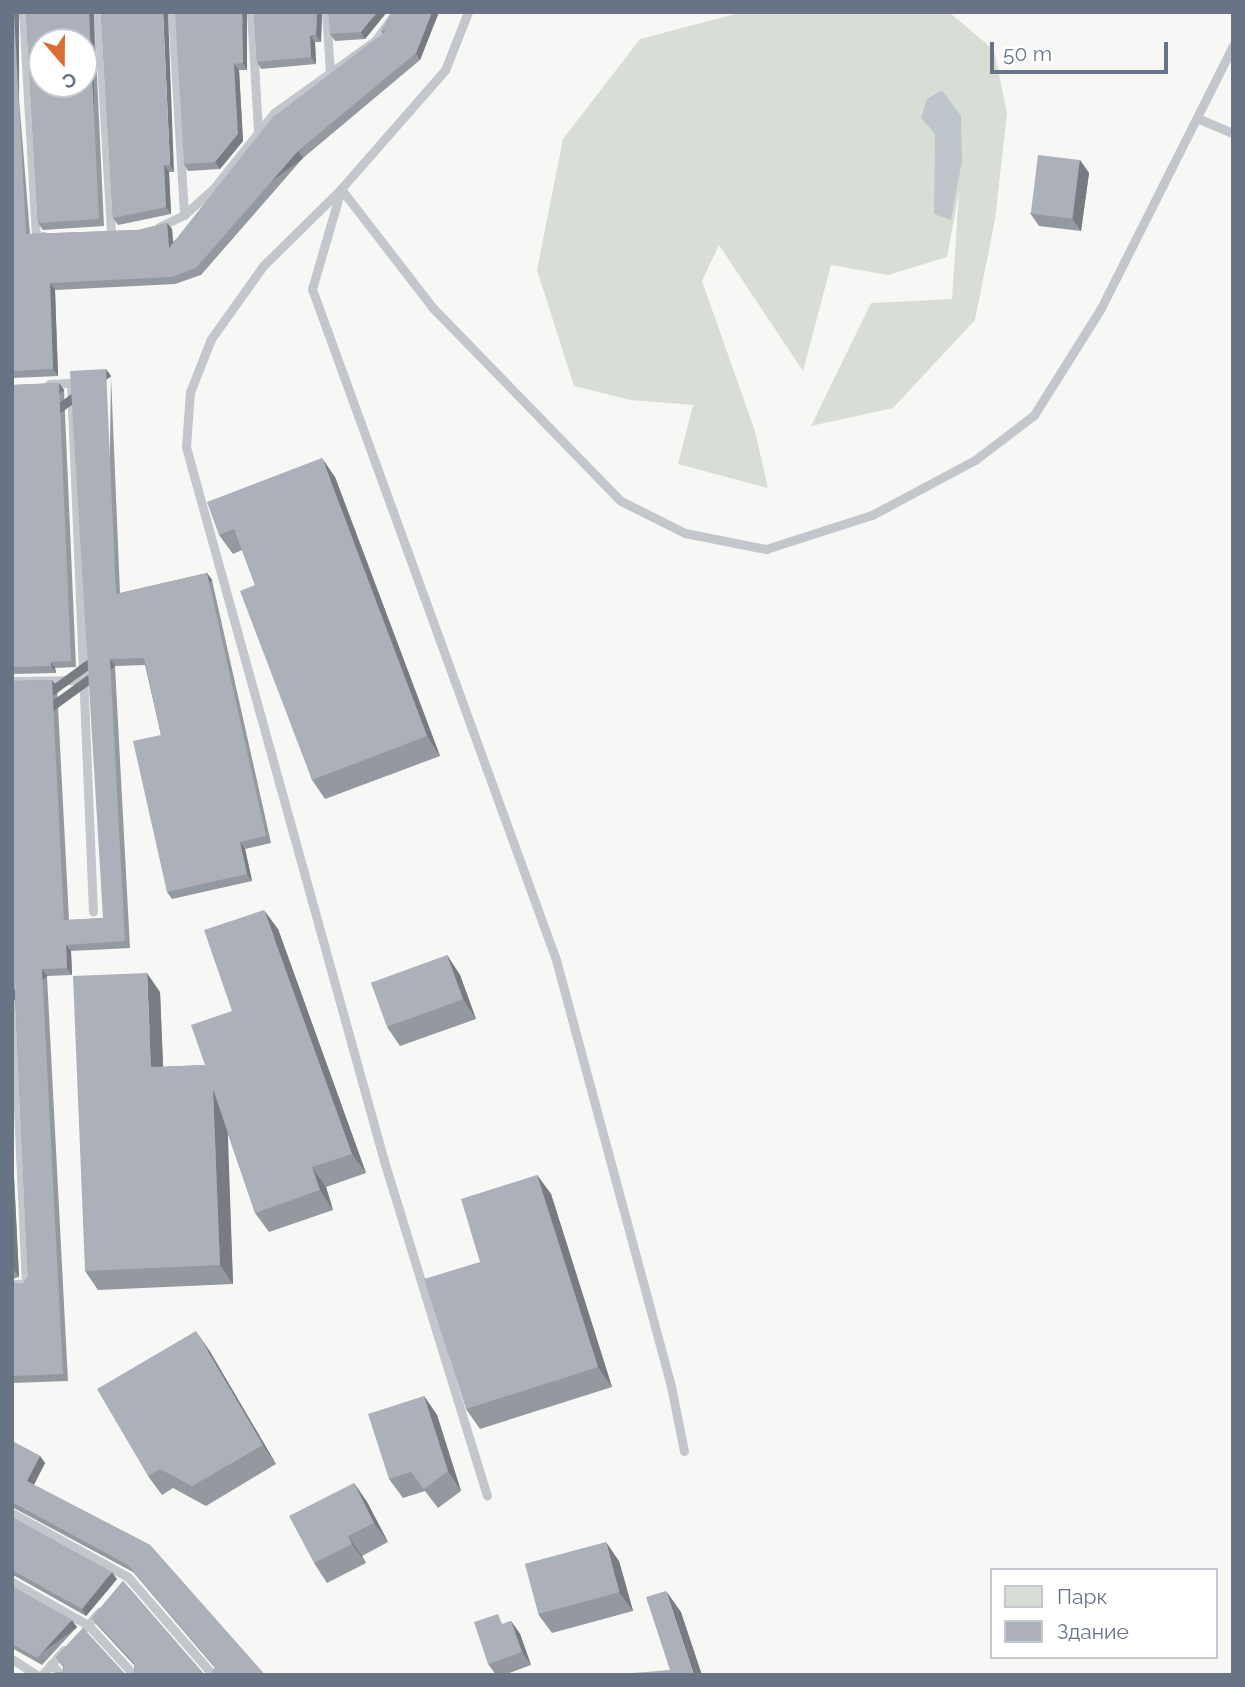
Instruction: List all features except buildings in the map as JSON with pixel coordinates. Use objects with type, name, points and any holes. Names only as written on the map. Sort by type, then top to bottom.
[{"type":"lane","points":[[23,12],[36,237],[61,235]]},
{"type":"lane","points":[[98,12],[111,231]]},
{"type":"lane","points":[[172,12],[184,215]]},
{"type":"lane","points":[[251,12],[258,130]]},
{"type":"lane","points":[[326,12],[330,72]]},
{"type":"lane","points":[[142,230],[164,226],[184,215],[213,189],[258,130],[330,72],[375,41],[396,12]]},
{"type":"lane","points":[[468,12],[445,70],[341,189],[263,265],[211,339],[190,392],[186,447],[384,1161],[487,1494]]},
{"type":"lane","points":[[341,189],[433,308],[621,501],[684,533],[766,549],[872,514],[975,460],[1034,415],[1101,308],[1233,46]]},
{"type":"lane","points":[[1197,118],[1233,133]]},
{"type":"lane","points":[[341,189],[312,289],[555,957],[671,1386],[684,1451]]},
{"type":"lane","points":[[98,232],[121,231]]},
{"type":"lane","points":[[36,384],[71,383],[93,912]]},
{"type":"lane","points":[[12,681],[83,680]]},
{"type":"lane","points":[[12,977],[26,1284],[12,1284]]},
{"type":"lane","points":[[12,1513],[128,1577],[213,1675]]},
{"type":"lane","points":[[120,1587],[128,1577]]},
{"type":"lane","points":[[12,1582],[88,1625],[134,1675]]},
{"type":"lane","points":[[79,1634],[104,1606]]},
{"type":"lane","points":[[12,1659],[40,1675],[70,1644]]},
{"type":"lane","points":[[51,1664],[62,1675]]},
{"type":"green space","points":[[743,12],[949,12],[994,50],[1007,113],[995,220],[975,320],[893,408],[811,426],[871,303],[952,299],[959,192],[947,257],[888,275],[831,265],[803,371],[719,245],[702,281],[755,431],[768,488],[678,464],[693,405],[630,400],[574,386],[537,270],[563,139],[640,39]]},
{"type":"shaded area","points":[[942,90],[961,116],[962,161],[951,220],[934,214],[935,134],[921,118],[927,99]]}]
